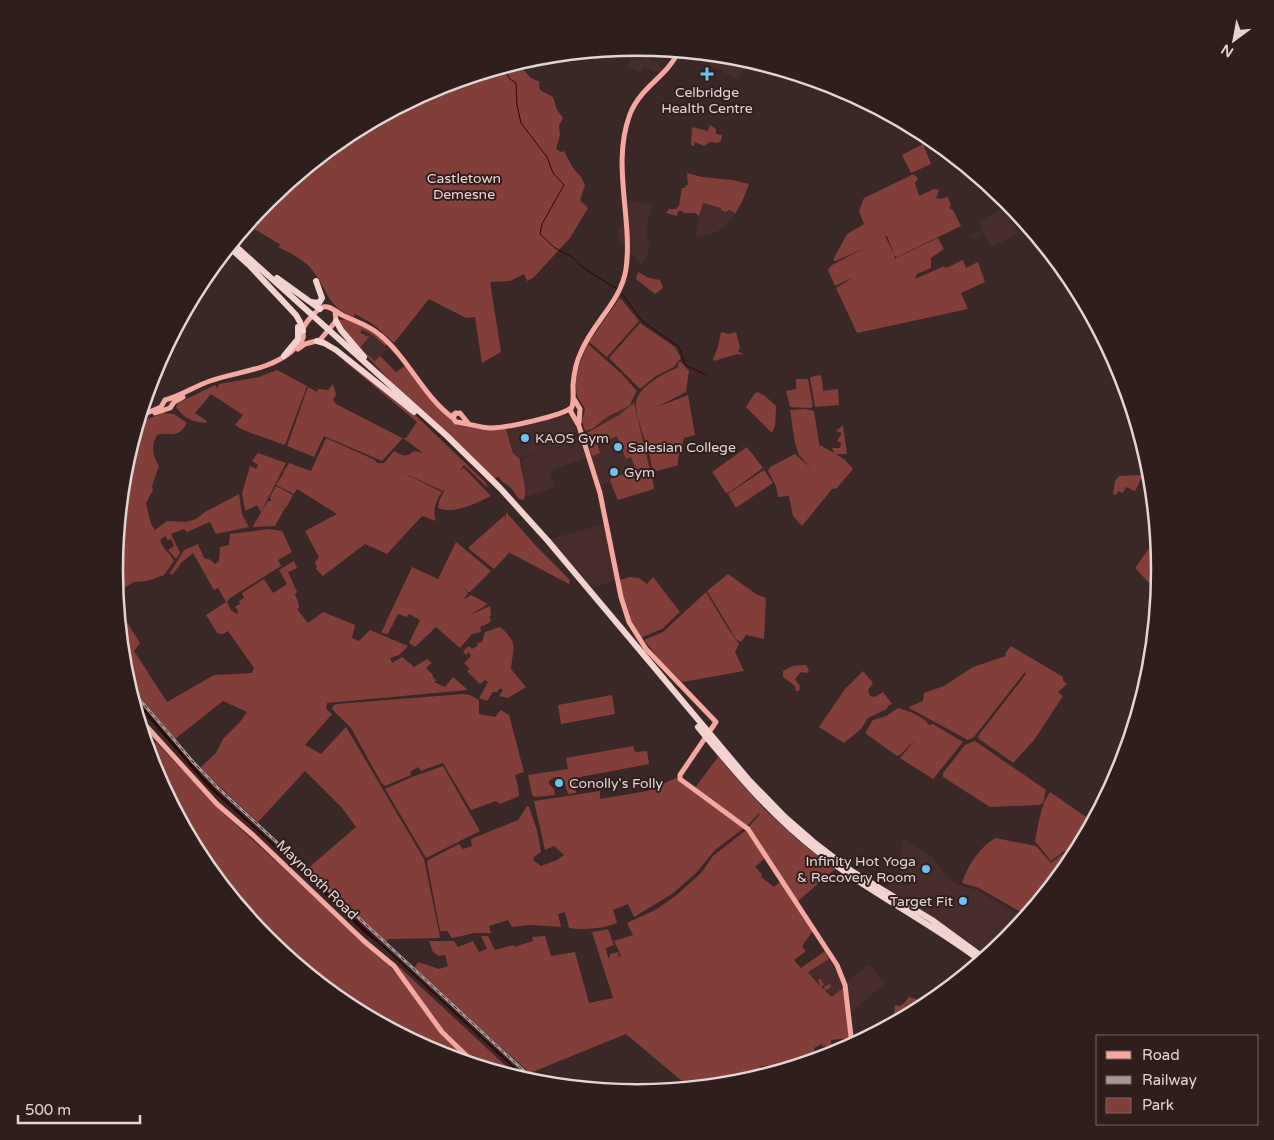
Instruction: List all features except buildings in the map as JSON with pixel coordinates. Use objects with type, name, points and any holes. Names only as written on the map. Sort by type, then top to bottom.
[{"type":"highway","points":[[237,247],[416,411],[479,472],[522,518],[739,776],[767,806],[827,858],[947,936],[974,957]]},
{"type":"highway","points":[[238,247],[319,310]]},
{"type":"highway","points":[[234,251],[464,452],[518,508],[772,805],[834,858],[979,953]]},
{"type":"highway","points":[[234,251],[298,318],[303,333]]},
{"type":"highway","points":[[293,290],[313,303],[319,303],[322,298],[316,281]]},
{"type":"highway","points":[[278,297],[293,316],[299,329],[295,344],[284,356]]},
{"type":"highway","points":[[335,321],[362,354],[416,411]]},
{"type":"highway","points":[[318,340],[341,354],[416,411]]},
{"type":"main road","points":[[675,57],[671,65],[641,94],[628,120],[621,159],[624,184],[626,262],[623,283],[616,298],[590,334],[580,353],[575,371],[573,391],[575,402],[573,410],[603,507],[626,613],[636,635],[661,665],[716,722],[680,778],[747,828],[837,965],[845,985],[851,1037]]},
{"type":"main road","points":[[164,407],[165,400],[208,381],[260,368],[284,356],[299,344],[306,324],[319,310],[328,307],[345,317],[366,325],[385,339],[431,396],[445,411],[454,416]]},
{"type":"main road","points":[[334,311],[335,321]]},
{"type":"main road","points":[[149,413],[164,407],[170,408],[178,399],[214,382],[270,367],[302,346],[318,340],[335,321],[345,317]]},
{"type":"main road","points":[[303,333],[308,340],[318,340]]},
{"type":"main road","points":[[168,399],[173,404]]},
{"type":"main road","points":[[148,415],[164,407]]},
{"type":"main road","points":[[454,416],[455,422],[501,427],[580,409],[579,426]]},
{"type":"main road","points":[[454,416],[460,413],[466,422],[472,425]]},
{"type":"main road","points":[[459,422],[462,416]]},
{"type":"main road","name":"Maynooth Road","points":[[150,731],[217,804],[254,836],[364,941],[394,966],[442,1032],[464,1053]]},
{"type":"shaded area","points":[[630,56],[651,56],[650,60],[657,61],[666,70],[660,74],[644,66],[640,72],[628,67]]},
{"type":"shaded area","points":[[705,61],[748,69],[742,72],[738,79],[714,68]]},
{"type":"shaded area","points":[[625,198],[653,206],[646,228],[647,240],[649,241],[647,257],[640,264],[634,255],[630,255],[628,249],[618,239],[619,227],[623,226]]},
{"type":"shaded area","points":[[702,203],[734,212],[735,214],[726,226],[715,233],[695,237]]},
{"type":"shaded area","points":[[1002,209],[1008,215],[1018,234],[991,247],[983,232],[972,238],[970,236],[982,230],[979,221]]},
{"type":"shaded area","points":[[362,328],[373,335],[387,349],[375,361],[360,347],[360,332]]},
{"type":"shaded area","name":"Salesian College","points":[[635,399],[655,487],[654,490],[617,500],[610,484],[607,483],[600,486],[585,433],[626,408]]},
{"type":"shaded area","points":[[566,415],[571,416],[586,458],[550,471],[555,487],[526,497],[521,459],[554,446],[520,458],[514,453],[506,429]]},
{"type":"shaded area","points":[[604,524],[616,580],[592,588],[551,539]]},
{"type":"shaded area","points":[[142,706],[220,794],[517,1069],[513,1068],[382,946],[367,935],[209,788],[144,713]]},
{"type":"shaded area","points":[[904,839],[932,857],[956,884],[979,891],[1018,914],[981,951],[941,923],[884,888],[899,879],[901,848]]},
{"type":"shaded area","points":[[829,959],[838,973],[843,988],[832,997],[808,972]]},
{"type":"shaded area","points":[[869,964],[885,983],[851,1013],[847,982]]},
{"type":"green space","name":"Castletown Demesne","points":[[523,69],[531,78],[540,82],[540,90],[553,97],[557,110],[563,118],[559,126],[560,135],[556,149],[561,152],[564,151],[585,185],[580,200],[588,208],[570,238],[533,278],[527,281],[524,274],[510,281],[490,282],[501,352],[482,363],[475,317],[466,318],[429,299],[394,343],[373,324],[355,314],[353,317],[338,308],[306,263],[278,247],[281,245],[254,228],[298,184],[324,162],[380,125],[440,95]]},
{"type":"green space","points":[[710,125],[716,129],[716,134],[722,135],[721,141],[718,143],[710,142],[704,146],[695,142],[694,146],[691,145],[692,127],[708,131]]},
{"type":"green space","points":[[923,144],[931,164],[911,173],[902,155]]},
{"type":"green space","points":[[687,173],[749,184],[735,214],[734,212],[728,210],[727,212],[721,210],[721,208],[703,203],[699,216],[695,213],[684,213],[682,211],[678,211],[677,216],[666,213],[669,209],[676,209],[679,206],[682,188],[688,185]]},
{"type":"green space","points":[[914,174],[918,179],[915,183],[919,196],[934,189],[939,190],[936,198],[948,197],[951,206],[949,208],[953,210],[961,226],[897,257],[895,256],[894,259],[938,238],[944,249],[931,258],[931,268],[917,274],[915,279],[963,260],[966,268],[978,262],[985,282],[961,293],[968,309],[857,333],[836,288],[854,277],[835,286],[828,270],[832,265],[867,247],[836,261],[833,260],[847,234],[864,224],[859,211],[864,198]],"holes":[[[885,236],[887,236],[895,256]]]},
{"type":"green space","points":[[638,272],[649,278],[660,280],[663,288],[655,294],[636,279]]},
{"type":"green space","points":[[619,299],[639,321],[607,357],[589,342]]},
{"type":"green space","points":[[346,319],[367,327],[387,344],[385,346],[373,335],[362,329],[360,333],[369,337],[360,348],[375,361],[380,356],[396,372],[405,366],[437,403],[458,420],[487,428],[506,429],[513,453],[520,459],[525,490],[524,500],[519,499],[499,477],[494,478],[391,382],[339,326],[338,320]]},
{"type":"green space","points":[[640,323],[675,347],[681,358],[674,367],[656,376],[640,389],[609,358]]},
{"type":"green space","points":[[721,332],[729,334],[736,332],[740,348],[738,351],[744,355],[737,354],[714,361]]},
{"type":"green space","points":[[588,344],[622,374],[637,391],[629,406],[609,416],[592,429],[585,431],[582,421],[585,409],[578,397],[576,382],[580,362]]},
{"type":"green space","points":[[343,360],[410,410],[486,483],[488,488],[464,465],[460,470],[464,468],[491,496],[465,507],[444,510],[438,508],[445,489],[443,491],[397,470],[442,492],[435,506],[436,521],[422,516],[387,554],[365,544],[323,576],[316,569],[315,562],[319,557],[305,531],[337,514],[297,489],[294,494],[276,485],[289,463],[311,471],[326,438],[375,460],[377,463],[384,463],[394,451],[404,456],[414,451],[423,453],[403,438],[406,438],[417,422]]},
{"type":"green space","points":[[679,362],[689,371],[686,392],[657,407],[688,395],[695,435],[684,438],[678,465],[657,471],[652,467],[648,448],[645,446],[636,402],[638,396],[647,386],[659,377],[677,368]]},
{"type":"green space","points":[[277,370],[307,386],[285,445],[243,430],[235,425],[243,415],[211,394],[195,413],[207,421],[206,423],[189,419],[176,407],[178,403],[215,385],[217,388],[219,384],[259,377]]},
{"type":"green space","points":[[820,375],[823,391],[838,389],[839,405],[815,407],[810,378]]},
{"type":"green space","points":[[796,379],[808,379],[813,406],[811,408],[790,407],[786,391],[796,389]]},
{"type":"green space","points":[[333,384],[336,394],[333,400],[336,404],[403,438],[382,461],[324,436],[314,457],[287,446],[308,387],[317,392],[318,389],[328,390]]},
{"type":"green space","points":[[758,392],[776,406],[775,426],[772,433],[746,407],[755,393]]},
{"type":"green space","name":"Salesian College","points":[[634,403],[654,487],[653,489],[618,500],[610,480],[611,478],[636,470],[631,457],[626,459],[617,436],[597,444],[600,453],[592,456],[585,434],[619,415]]},
{"type":"green space","points":[[805,409],[814,411],[820,449],[820,445],[834,453],[832,448],[840,448],[841,443],[837,441],[842,433],[836,431],[843,425],[847,454],[836,454],[853,469],[837,488],[832,489],[802,526],[793,516],[789,496],[778,497],[776,486],[768,471],[770,467],[795,454],[811,468],[799,455],[795,443],[790,410]]},
{"type":"green space","points":[[163,413],[174,414],[187,423],[177,433],[157,435],[154,443],[154,454],[159,466],[152,486],[153,490],[146,503],[151,524],[155,530],[167,521],[186,522],[196,519],[205,512],[239,494],[242,514],[249,527],[216,534],[210,522],[187,532],[184,529],[171,534],[180,553],[176,559],[168,550],[174,546],[171,539],[168,540],[165,536],[160,540],[174,561],[164,575],[147,581],[134,582],[124,588],[124,536],[128,503],[133,470],[146,420]]},
{"type":"green space","points":[[747,447],[763,468],[726,493],[712,472]]},
{"type":"green space","points":[[258,453],[286,463],[261,512],[257,505],[245,511],[242,493],[250,466],[256,469],[258,465],[252,461]]},
{"type":"green space","points":[[764,470],[773,483],[735,507],[728,494]]},
{"type":"green space","points":[[1142,475],[1142,477],[1135,491],[1126,487],[1123,493],[1118,491],[1116,495],[1113,494],[1115,481],[1119,476]]},
{"type":"green space","points":[[276,486],[293,495],[286,508],[276,503],[285,508],[275,526],[254,527],[268,501],[271,501],[270,497]]},
{"type":"green space","points":[[506,512],[570,580],[569,584],[510,552],[494,569],[469,549],[505,515],[506,520]]},
{"type":"green space","points":[[269,529],[282,531],[292,552],[278,560],[281,566],[230,598],[227,602],[231,610],[237,614],[238,611],[235,607],[244,598],[242,593],[264,579],[273,593],[287,584],[279,570],[294,561],[297,568],[288,572],[297,592],[295,594],[299,608],[297,609],[308,623],[323,612],[355,625],[352,638],[359,641],[370,630],[408,646],[399,655],[390,658],[392,663],[402,657],[414,667],[427,659],[432,663],[426,668],[434,679],[437,680],[434,682],[445,687],[453,677],[468,690],[327,703],[326,709],[332,714],[305,745],[321,754],[346,727],[424,859],[440,937],[389,939],[385,942],[306,870],[356,827],[342,808],[305,771],[258,822],[200,768],[216,753],[223,739],[247,712],[223,701],[175,739],[139,696],[133,670],[126,621],[140,643],[134,651],[167,702],[214,675],[252,673],[254,668],[228,631],[223,634],[217,633],[206,615],[226,602],[218,588],[214,590],[193,553],[182,562],[172,575],[170,573],[184,550],[198,544],[204,558],[211,560],[215,564],[219,561],[220,547],[229,545],[230,534]]},
{"type":"green space","points":[[456,542],[491,571],[470,592],[460,583],[468,593],[463,600],[471,595],[488,604],[470,615],[490,606],[491,615],[489,617],[491,620],[489,623],[480,627],[481,632],[472,634],[460,648],[436,627],[415,647],[409,643],[420,620],[409,614],[407,617],[398,614],[388,634],[381,633],[412,567],[438,579]]},
{"type":"green space","points":[[1150,547],[1151,582],[1149,583],[1135,568]]},
{"type":"green space","points":[[728,574],[756,594],[766,598],[764,639],[746,635],[741,642],[736,639],[707,591]]},
{"type":"green space","points":[[629,577],[639,578],[647,584],[653,577],[680,612],[662,629],[640,638],[625,608],[620,580]]},
{"type":"green space","points":[[706,592],[739,644],[735,652],[744,671],[682,682],[659,659],[644,640],[663,632]]},
{"type":"green space","points":[[500,627],[510,637],[512,642],[511,669],[526,687],[508,698],[499,696],[503,690],[500,688],[497,692],[493,692],[487,701],[479,698],[488,682],[485,680],[480,684],[467,671],[470,669],[464,663],[471,656],[469,652],[466,655],[463,651],[469,646],[472,649],[482,642],[485,632]]},
{"type":"green space","points":[[1011,646],[1063,677],[1063,681],[1067,684],[1058,692],[1063,696],[1034,740],[1014,762],[979,739],[978,736],[1026,674],[1025,672],[974,737],[968,740],[909,708],[923,701],[924,693],[944,686],[973,667],[1006,656],[1005,654]]},
{"type":"green space","points":[[806,665],[809,670],[807,673],[801,672],[795,679],[800,686],[799,691],[796,691],[795,686],[783,677],[783,671],[792,666]]},
{"type":"green space","points":[[863,671],[873,683],[868,690],[870,696],[875,697],[883,692],[892,704],[887,709],[868,718],[861,729],[844,743],[819,727],[845,689]]},
{"type":"green space","points":[[470,695],[479,700],[479,714],[495,717],[501,710],[509,715],[524,772],[515,775],[519,796],[500,804],[496,801],[471,810],[443,763],[421,771],[418,767],[410,772],[411,775],[385,786],[382,784],[351,728],[332,709],[337,704]]},
{"type":"green space","points":[[612,695],[615,714],[561,724],[558,705]]},
{"type":"green space","points":[[898,708],[920,716],[929,725],[933,724],[963,742],[933,779],[900,758],[916,739],[897,756],[865,733],[873,720],[886,716]]},
{"type":"green space","points":[[975,741],[1046,790],[1043,803],[1039,805],[990,807],[943,777],[943,773],[965,745]]},
{"type":"green space","points":[[156,742],[222,812],[387,963],[402,980],[440,1032],[461,1052],[440,1045],[380,1015],[324,978],[274,933],[229,883],[192,827],[162,767],[154,744]]},
{"type":"green space","points":[[633,746],[635,752],[647,751],[649,764],[575,778],[576,793],[568,794],[563,779],[556,777],[549,781],[555,795],[535,797],[532,795],[528,775],[568,769],[566,758]]},
{"type":"green space","points":[[718,757],[764,809],[799,841],[835,869],[797,902],[748,828],[760,814],[746,825],[695,788]]},
{"type":"green space","points":[[443,766],[480,831],[426,858],[385,789]]},
{"type":"green space","points":[[676,778],[744,828],[715,850],[696,873],[672,894],[634,917],[628,904],[613,910],[617,923],[599,928],[569,928],[565,912],[558,914],[561,927],[531,925],[512,927],[508,920],[489,926],[491,933],[475,933],[452,938],[447,931],[440,931],[428,860],[459,844],[463,849],[472,846],[471,839],[518,820],[527,806],[537,830],[541,852],[533,860],[541,866],[564,855],[554,846],[545,850],[534,801],[600,791],[600,799],[647,791]]},
{"type":"green space","points":[[1050,792],[1087,818],[1066,852],[1064,851],[1051,861],[1035,841],[1042,809]]},
{"type":"green space","points":[[746,830],[765,858],[755,867],[762,874],[761,877],[774,887],[780,882],[813,931],[802,946],[806,951],[794,960],[801,968],[825,951],[829,959],[808,972],[820,986],[818,980],[821,979],[824,985],[821,987],[825,990],[824,987],[830,984],[831,987],[825,991],[832,997],[843,988],[850,1038],[831,1040],[831,1046],[826,1048],[822,1044],[814,1048],[814,1052],[774,1065],[761,1066],[760,1069],[737,1074],[683,1082],[626,1034],[531,1073],[414,968],[418,962],[439,969],[448,966],[445,955],[439,956],[433,952],[429,941],[454,941],[458,947],[473,941],[479,952],[487,949],[481,936],[488,936],[495,950],[533,941],[532,937],[545,936],[551,956],[575,952],[589,1003],[613,998],[592,932],[608,929],[614,945],[606,948],[608,958],[610,954],[618,952],[619,956],[615,957],[621,956],[614,941],[633,935],[627,923],[657,909],[678,894],[702,872],[713,856]]},
{"type":"green space","points":[[995,838],[1036,846],[1051,863],[1065,854],[1045,883],[1020,912],[979,888],[962,883],[967,870],[989,842]]},
{"type":"green space","points":[[393,963],[507,1067],[467,1054],[443,1031]]},
{"type":"green space","points":[[909,997],[918,1000],[894,1015],[895,1005],[900,1006]]},
{"type":"waterway","points":[[506,73],[516,83],[517,105],[521,123],[547,157],[553,173],[564,185],[542,224],[540,234],[555,248],[572,257],[585,269],[617,289]]},
{"type":"waterway","points":[[622,294],[642,321],[679,347],[687,366],[707,375]]},
{"type":"railway","points":[[140,700],[217,787],[524,1071]]},
{"type":"place","name":"Celbridge Health Centre","points":[[707,74]]},
{"type":"place","name":"KAOS Gym","points":[[525,438]]},
{"type":"place","name":"Salesian College","points":[[618,447]]},
{"type":"place","name":"Gym","points":[[614,472]]},
{"type":"place","name":"Conolly's Folly","points":[[559,783]]},
{"type":"place","name":"Infinity Hot Yoga & Recovery Room","points":[[926,869]]},
{"type":"place","name":"Target Fit","points":[[963,901]]}]
